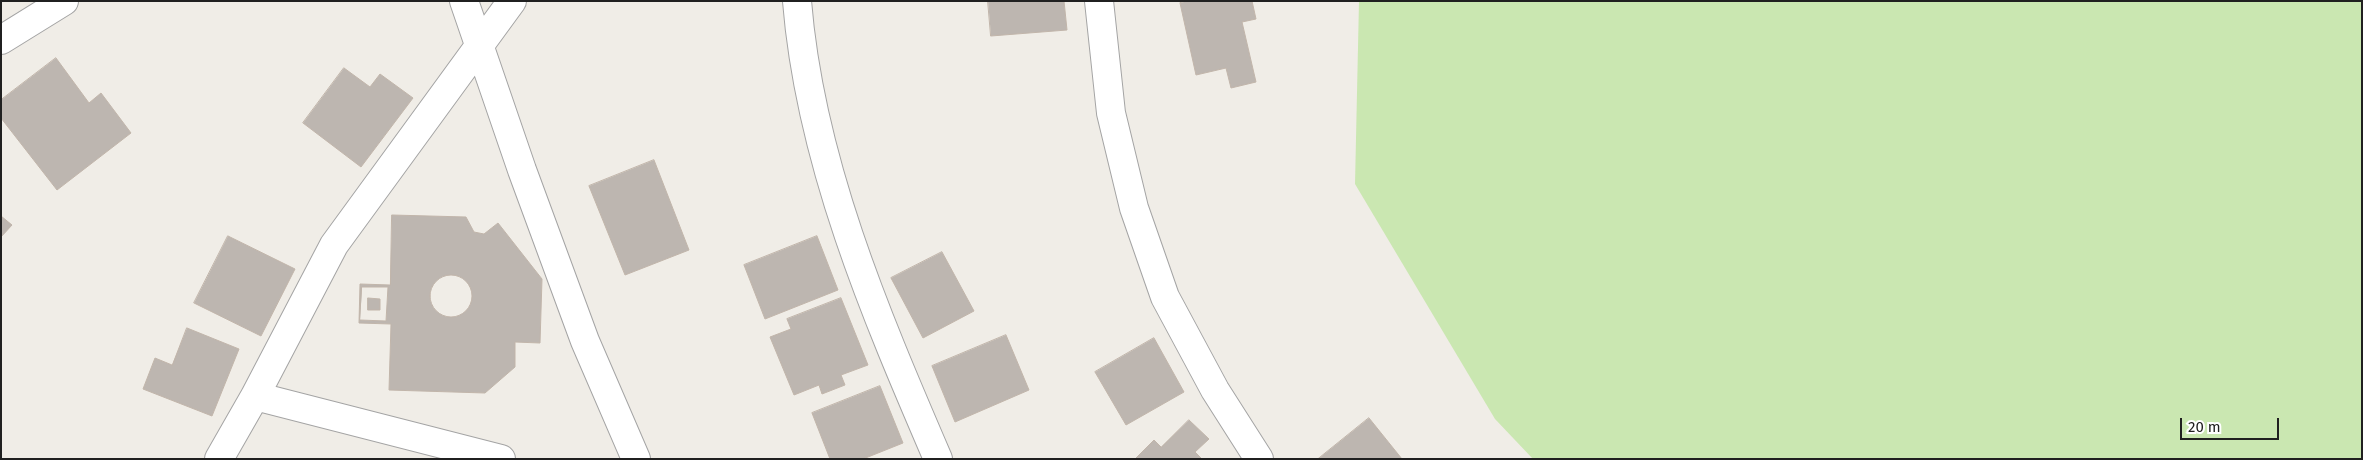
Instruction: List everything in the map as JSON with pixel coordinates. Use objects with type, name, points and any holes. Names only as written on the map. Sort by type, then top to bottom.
[{"type":"street","points":[[1,40],[64,1]]},
{"type":"street","points":[[464,1],[522,170],[585,341],[636,459]]},
{"type":"street","points":[[220,459],[334,245],[512,1]]},
{"type":"street","points":[[797,1],[800,36],[820,139],[854,251],[906,384],[938,459]]},
{"type":"street","points":[[1099,1],[1111,114],[1134,208],[1146,244],[1165,297],[1215,390],[1259,459]]},
{"type":"street","points":[[255,396],[502,459]]},
{"type":"green space","points":[[1359,1],[2362,1],[2362,459],[1533,459],[1495,419],[1355,184]]},
{"type":"building","points":[[988,1],[1064,1],[1067,30],[991,36]]},
{"type":"building","points":[[1188,1],[1252,1],[1256,19],[1242,22],[1256,82],[1231,88],[1226,68],[1196,75],[1180,3]]},
{"type":"building","points":[[56,58],[89,103],[101,93],[131,133],[57,190],[1,118],[1,100]]},
{"type":"building","points":[[344,68],[370,87],[380,74],[413,98],[361,167],[303,123]]},
{"type":"building","points":[[654,160],[689,250],[625,275],[589,186]]},
{"type":"building","points":[[392,215],[466,217],[474,232],[484,234],[498,223],[542,279],[540,343],[515,342],[515,367],[485,393],[389,390],[391,324],[359,323],[360,284],[390,285]]},
{"type":"building","points":[[1,216],[12,225],[1,237]]},
{"type":"building","points":[[228,236],[295,269],[261,336],[194,303]]},
{"type":"building","points":[[817,236],[838,290],[765,319],[744,265]]},
{"type":"building","points":[[942,252],[974,311],[923,338],[891,278]]},
{"type":"building","points":[[455,275],[463,278],[469,284],[472,296],[469,308],[463,314],[447,317],[439,314],[433,308],[430,292],[433,284],[439,278]]},
{"type":"building","points":[[362,287],[388,287],[386,321],[360,320]]},
{"type":"building","points":[[368,298],[380,299],[380,310],[368,310]]},
{"type":"building","points":[[841,298],[868,365],[841,375],[845,385],[822,394],[819,385],[794,395],[770,337],[791,329],[787,319]]},
{"type":"building","points":[[187,328],[239,349],[212,416],[143,389],[155,358],[172,365]]},
{"type":"building","points":[[1006,335],[1029,390],[955,422],[932,366]]},
{"type":"building","points":[[1154,338],[1184,392],[1126,425],[1095,372]]},
{"type":"building","points":[[880,386],[903,443],[863,459],[830,459],[812,413]]},
{"type":"building","points":[[1369,418],[1402,459],[1318,459]]},
{"type":"building","points":[[1189,420],[1209,439],[1195,452],[1202,459],[1135,459],[1154,440],[1161,447]]}]
